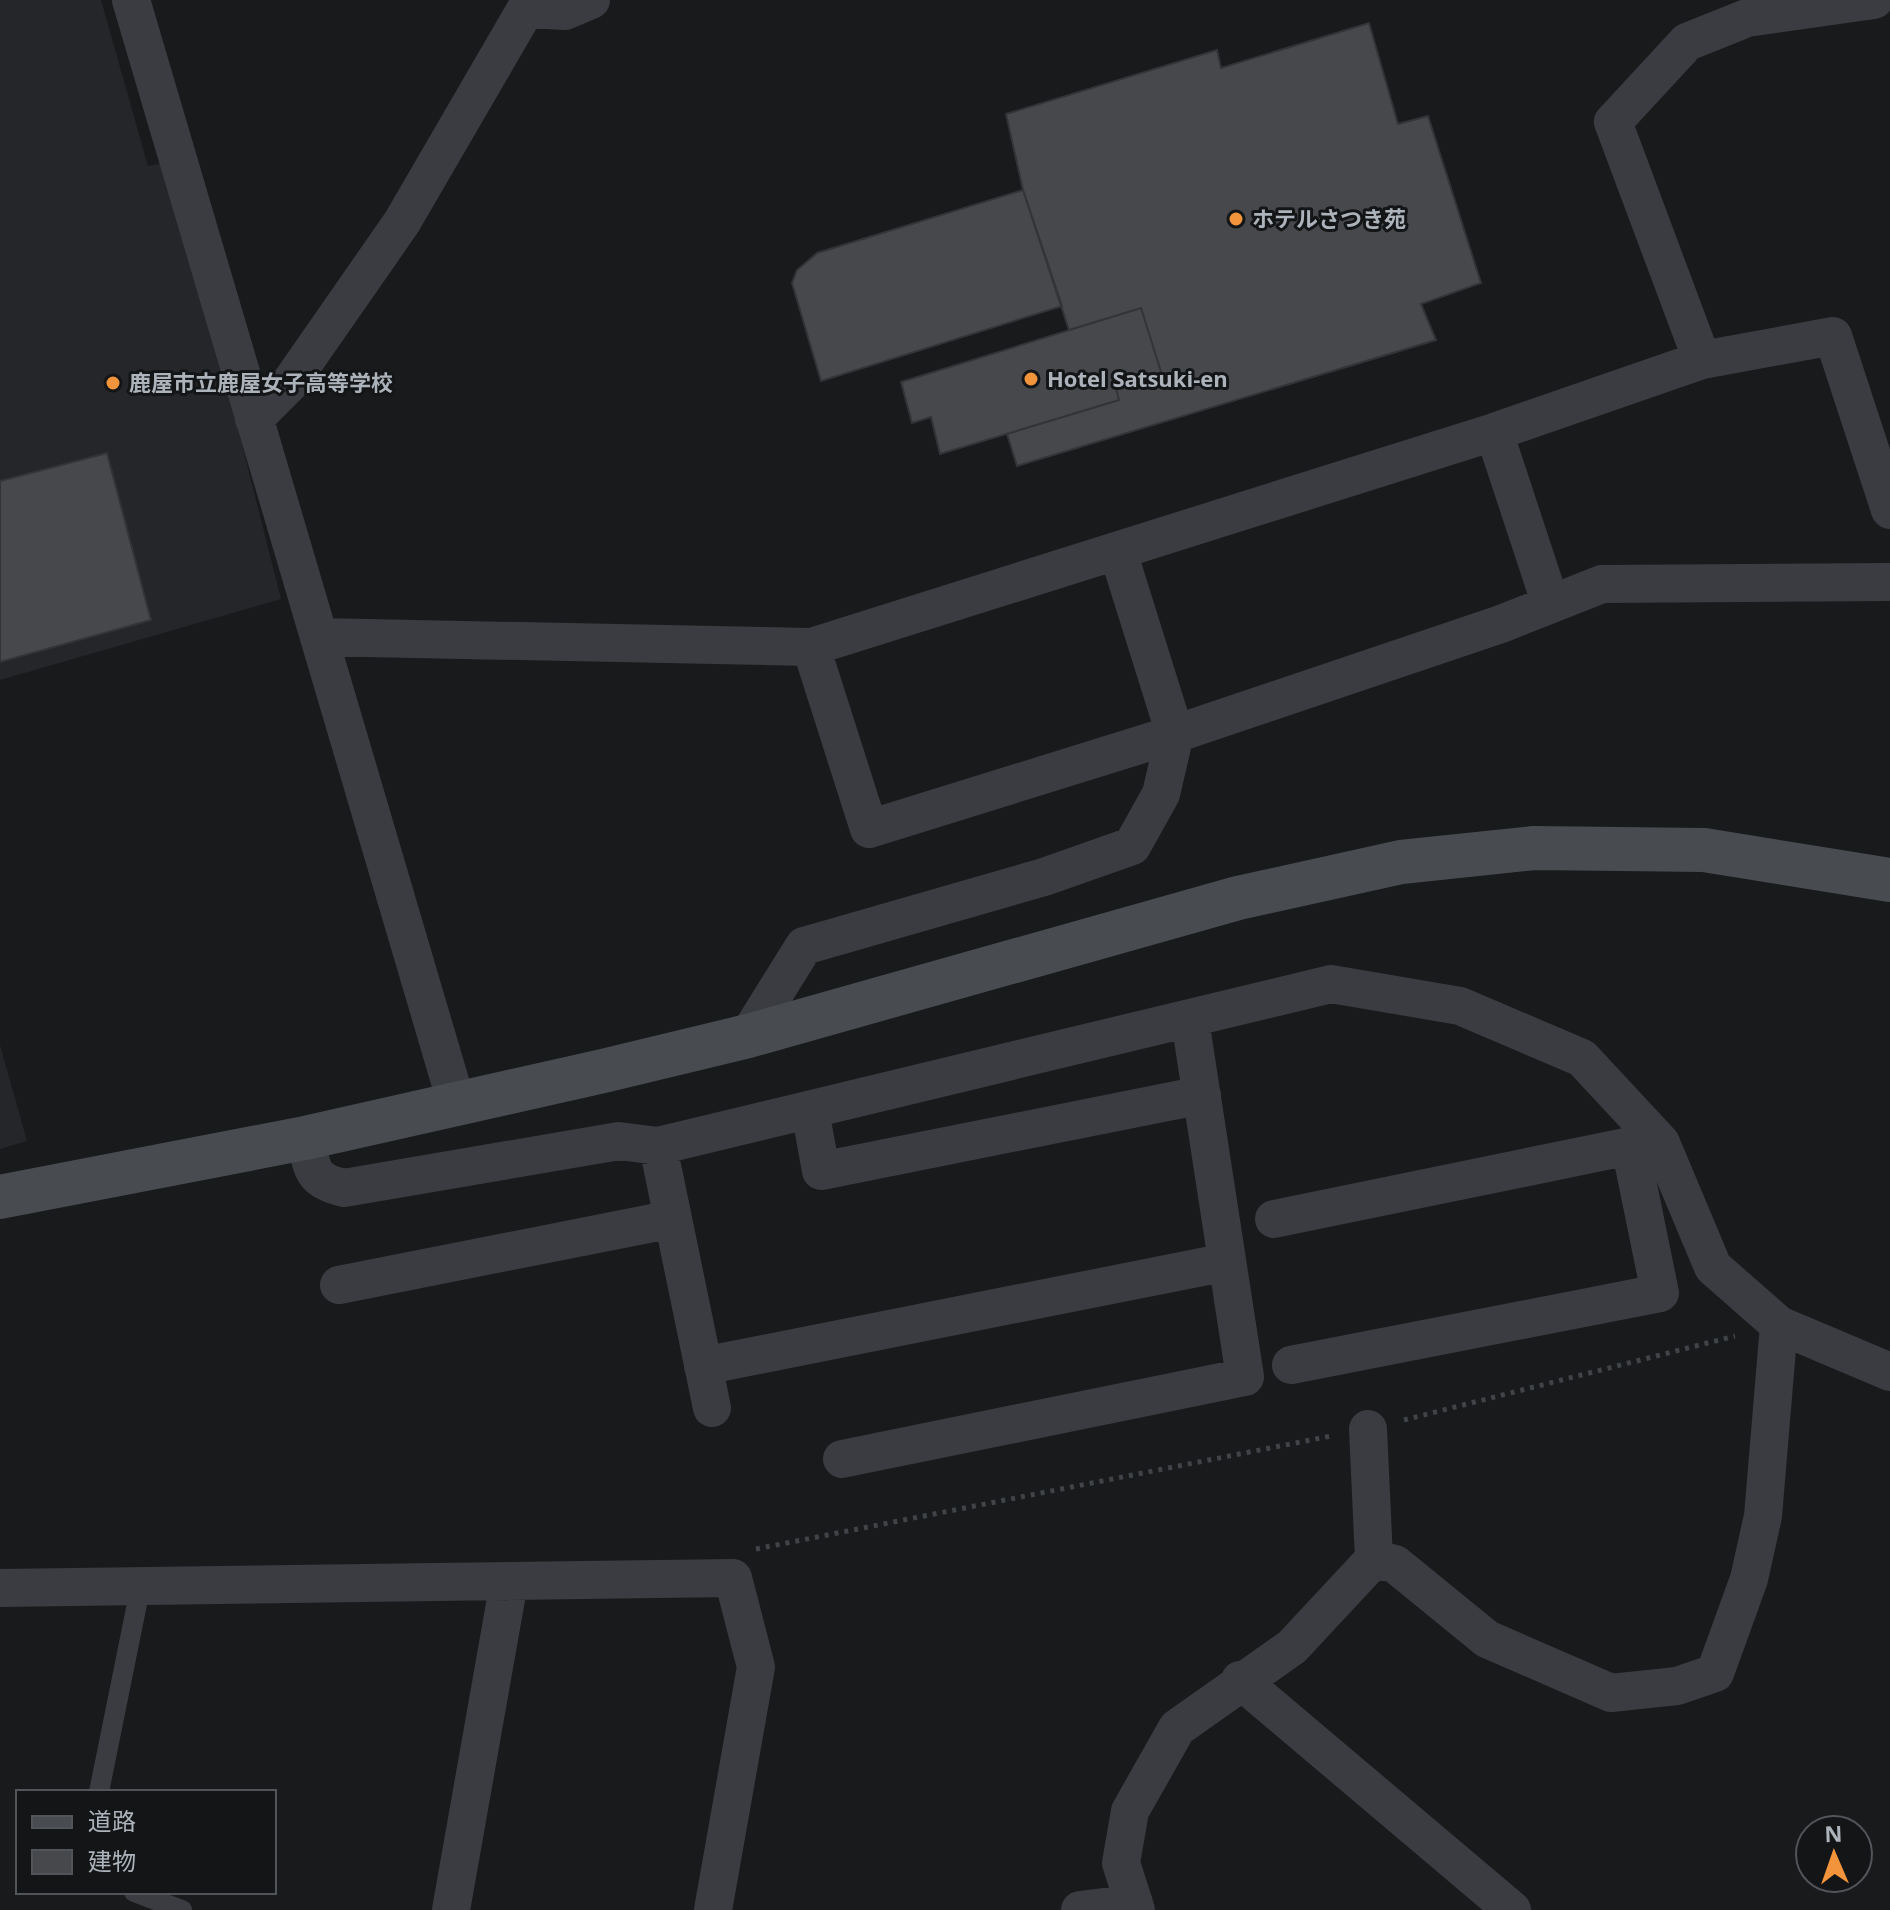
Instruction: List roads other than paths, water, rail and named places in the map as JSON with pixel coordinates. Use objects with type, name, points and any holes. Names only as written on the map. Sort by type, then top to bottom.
[{"type":"street","points":[[131,0],[457,1105]]},
{"type":"street","points":[[254,419],[290,383],[402,222],[528,5],[565,11],[591,0]]},
{"type":"street","points":[[1702,360],[1613,122],[1687,42],[1747,18],[1874,0]]},
{"type":"street","points":[[319,637],[811,647],[1494,432],[1702,360],[1833,336],[1890,510]]},
{"type":"street","points":[[1494,432],[1550,602]]},
{"type":"street","points":[[748,1036],[804,946],[1044,877],[1132,846],[1161,794],[1175,734],[1118,552]]},
{"type":"street","points":[[811,647],[869,829],[1175,734],[1501,624],[1550,602],[1602,584],[1890,582]]},
{"type":"street","points":[[0,1197],[305,1138],[748,1036],[1238,898],[1401,862],[1534,848],[1704,850],[1890,880]]},
{"type":"street","points":[[305,1138],[314,1173],[323,1183],[344,1188],[619,1141],[658,1146],[1331,984],[1460,1006],[1582,1058],[1640,1138],[1660,1293],[1291,1365]]},
{"type":"street","points":[[842,1459],[1245,1377],[1190,1020]]},
{"type":"street","points":[[810,1110],[821,1171],[1202,1095]]},
{"type":"street","points":[[1274,1219],[1640,1138],[1661,1143],[1713,1267],[1779,1325],[1890,1372]]},
{"type":"street","points":[[658,1146],[712,1408]]},
{"type":"street","points":[[339,1285],[673,1219]]},
{"type":"street","points":[[703,1366],[1227,1262]]},
{"type":"street","points":[[1374,1559],[1395,1564],[1487,1639],[1611,1693],[1677,1686],[1715,1673],[1749,1579],[1763,1516],[1779,1325]]},
{"type":"street","points":[[1080,1910],[1135,1907],[1121,1863],[1130,1811],[1177,1728],[1240,1680],[1292,1647],[1374,1559],[1368,1429]]},
{"type":"street","points":[[0,1588],[733,1578],[756,1667],[713,1910]]},
{"type":"street","points":[[451,1910],[509,1582]]},
{"type":"street","points":[[1240,1680],[1512,1910]]},
{"type":"lane","points":[[99,1790],[141,1584]]},
{"type":"lane","points":[[139,1894],[182,1910]]},
{"type":"place","name":"ホテルさつき苑","points":[[1236,219]]},
{"type":"place","name":"Hotel Satsuki-en","points":[[1031,379]]},
{"type":"place","name":"鹿屋市立鹿屋女子高等学校","points":[[113,383]]}]
